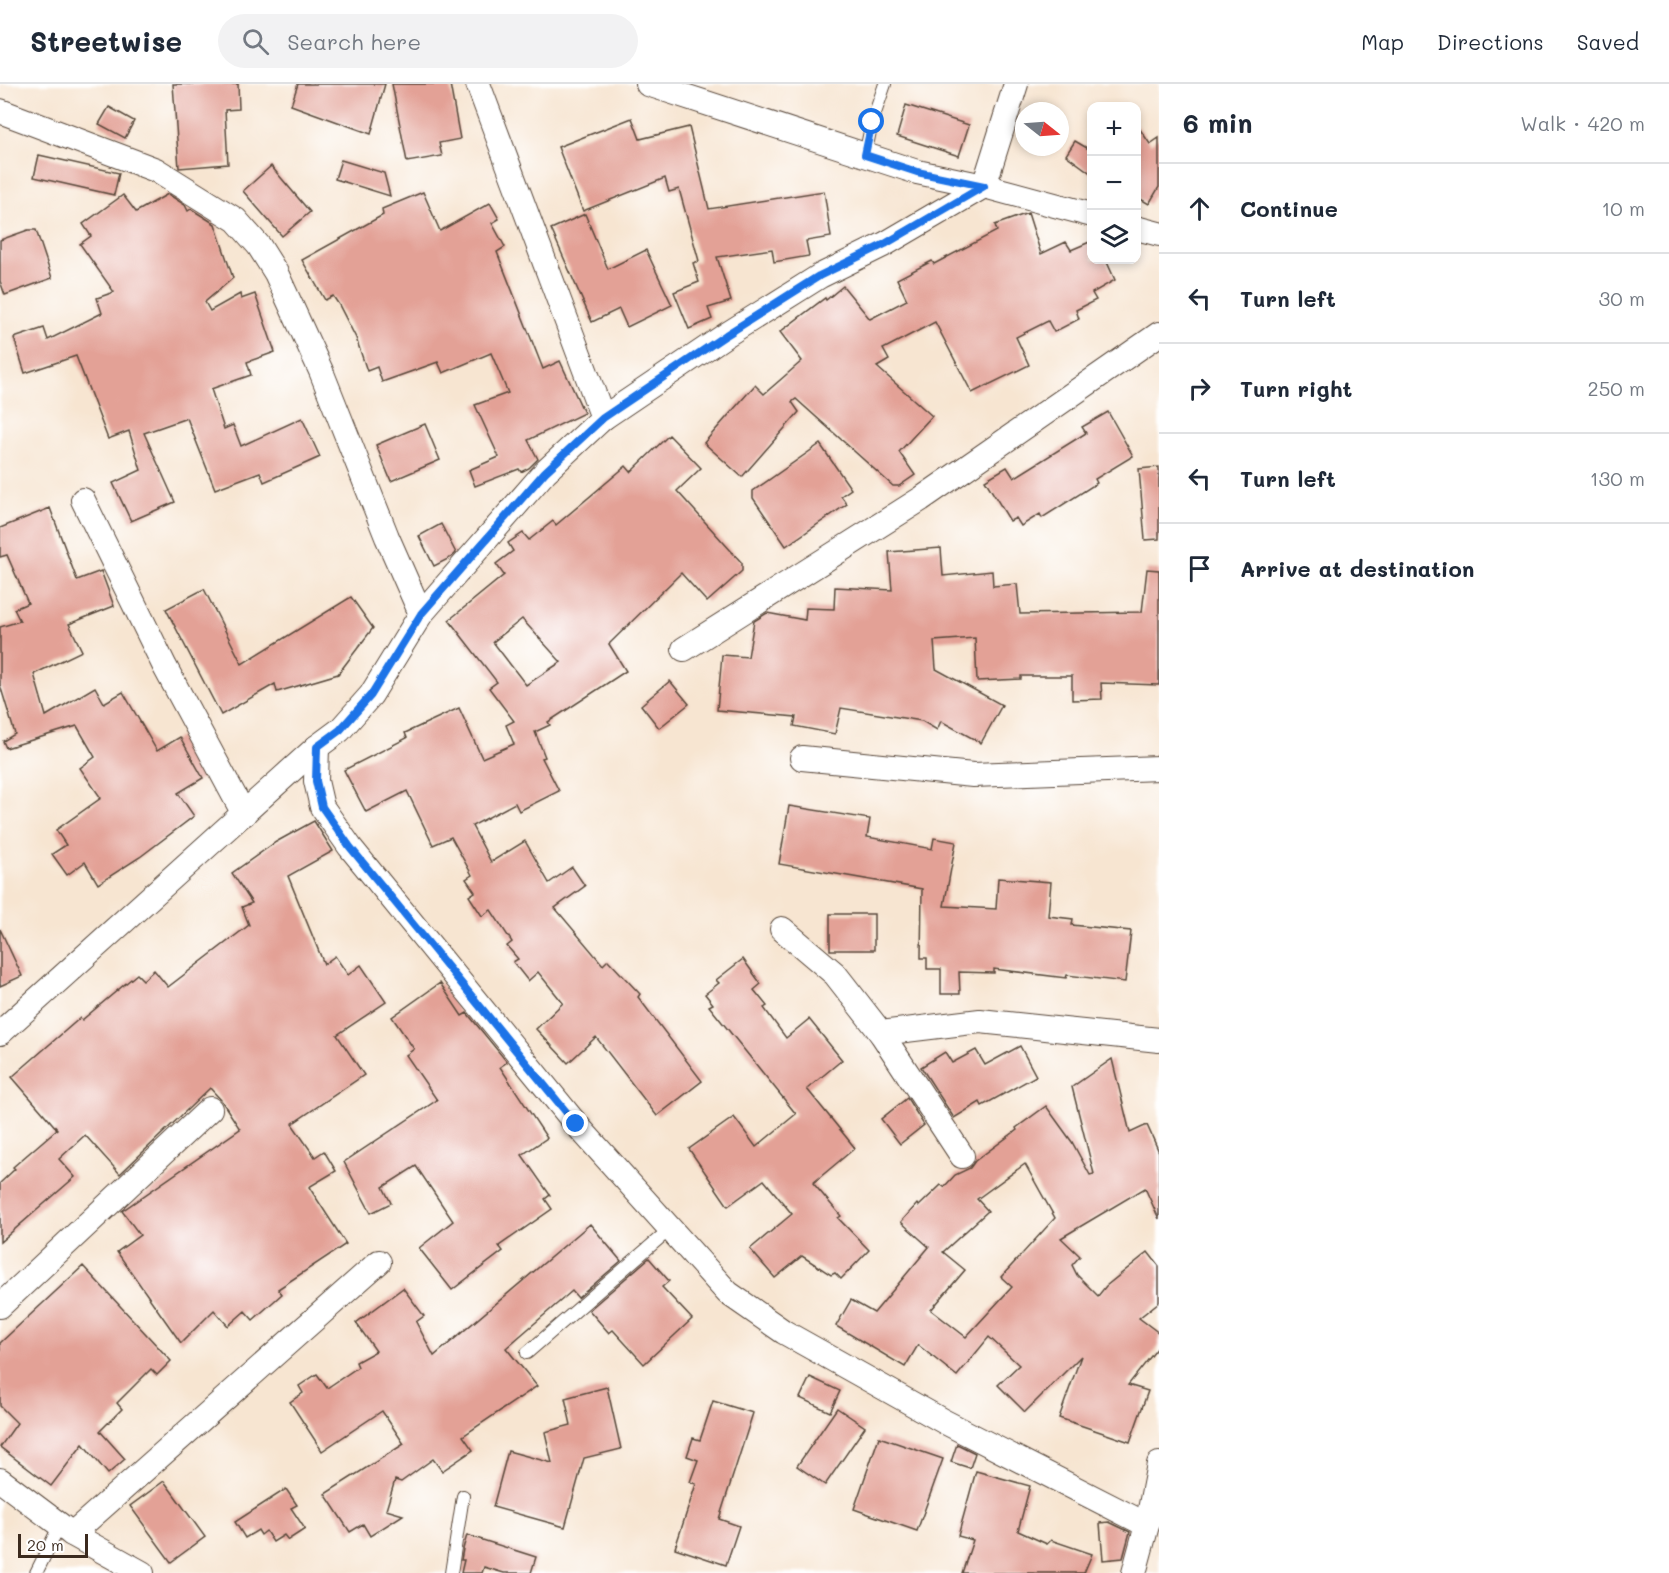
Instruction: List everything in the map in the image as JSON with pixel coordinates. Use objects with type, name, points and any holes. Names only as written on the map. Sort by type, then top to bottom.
[{"type":"street","points":[[478,84],[603,418]]},
{"type":"street","points":[[648,84],[917,172],[984,186],[1087,214]]},
{"type":"street","points":[[0,1033],[317,747],[340,730],[371,695],[421,614],[545,472],[603,418],[819,276],[885,244],[984,186],[1016,84]]},
{"type":"street","points":[[0,111],[156,170],[236,220],[259,246],[276,273],[321,371],[387,537],[421,614]]},
{"type":"street","points":[[1141,229],[1159,234]]},
{"type":"street","points":[[684,650],[921,499],[1159,334]]},
{"type":"street","points":[[83,500],[165,666],[244,814]]},
{"type":"street","points":[[317,747],[316,781],[322,807],[350,847],[576,1124],[728,1293],[784,1332],[943,1421],[1147,1524]]},
{"type":"street","points":[[802,758],[973,775],[1159,768]]},
{"type":"street","points":[[782,929],[835,974],[881,1033],[962,1156]]},
{"type":"street","points":[[881,1033],[980,1021],[1159,1040]]},
{"type":"street","points":[[0,1306],[210,1109]]},
{"type":"street","points":[[66,1530],[379,1262]]},
{"type":"street","points":[[1134,1573],[1159,1464]]},
{"type":"street","points":[[0,1480],[66,1530],[142,1573]]},
{"type":"lane","points":[[865,155],[872,122],[885,84]]},
{"type":"lane","points":[[527,1353],[670,1229]]},
{"type":"lane","points":[[451,1573],[463,1496]]},
{"type":"lane","points":[[36,1573],[66,1530]]},
{"type":"building","points":[[173,84],[238,84],[239,109],[225,110],[228,164],[179,168]]},
{"type":"building","points":[[298,84],[385,84],[371,134],[291,105]]},
{"type":"building","points":[[392,84],[450,84],[460,139],[439,143],[442,156],[407,162]]},
{"type":"building","points":[[906,105],[969,125],[959,156],[897,136]]},
{"type":"building","points":[[109,107],[134,121],[125,138],[99,124]]},
{"type":"building","points":[[632,118],[640,139],[689,127],[709,209],[824,191],[831,237],[806,241],[809,256],[774,262],[772,249],[717,257],[731,301],[708,308],[712,319],[689,329],[674,292],[699,282],[693,263],[699,261],[679,189],[669,192],[665,178],[583,211],[558,147]]},
{"type":"building","points":[[1141,131],[1150,144],[1159,138],[1159,187],[1149,204],[1141,199]]},
{"type":"building","points":[[1075,141],[1087,148],[1087,170],[1067,156]]},
{"type":"building","points":[[39,155],[119,173],[114,195],[34,177]]},
{"type":"building","points":[[341,160],[384,173],[390,196],[335,179]]},
{"type":"building","points":[[271,166],[310,212],[282,236],[243,191]]},
{"type":"building","points":[[423,192],[440,231],[490,203],[499,219],[492,223],[505,247],[497,252],[543,369],[560,361],[584,413],[528,440],[538,459],[529,468],[521,472],[519,469],[475,486],[469,470],[499,457],[475,405],[508,393],[491,353],[443,373],[438,362],[382,382],[377,367],[367,371],[356,338],[339,305],[333,296],[325,300],[302,260],[383,215],[382,209]]},
{"type":"building","points":[[168,194],[185,205],[188,211],[191,209],[215,224],[233,278],[205,302],[210,311],[240,294],[241,299],[255,294],[275,352],[247,362],[251,375],[211,389],[224,429],[233,425],[241,446],[302,418],[320,457],[264,482],[260,472],[215,489],[187,418],[144,433],[175,502],[131,521],[113,483],[141,470],[129,431],[108,439],[76,356],[25,373],[14,338],[44,328],[48,340],[102,313],[97,298],[114,292],[80,244],[91,236],[83,224],[123,195],[136,212]]},
{"type":"building","points":[[1028,213],[1041,254],[1066,242],[1071,250],[1087,243],[1087,264],[1108,264],[1115,280],[1092,293],[1096,300],[1076,310],[1079,319],[1054,332],[1048,321],[1016,337],[1029,365],[972,393],[935,322],[883,349],[889,360],[877,367],[932,416],[899,452],[915,475],[899,486],[893,486],[796,399],[792,402],[799,412],[742,477],[704,443],[755,385],[764,394],[802,361],[780,332],[825,298],[826,300],[843,286],[870,319],[907,300],[897,279],[932,261],[934,264],[997,231],[995,225]]},
{"type":"building","points":[[585,214],[608,269],[646,250],[672,305],[627,327],[619,309],[592,322],[551,229]]},
{"type":"building","points":[[28,230],[36,230],[52,278],[5,295],[0,281],[0,240]]},
{"type":"building","points":[[1108,412],[1133,456],[1095,479],[1097,483],[1042,518],[1040,514],[1021,526],[1016,518],[1010,521],[985,480],[1007,467],[1014,478],[1086,433],[1082,427]]},
{"type":"building","points":[[425,424],[440,460],[391,481],[376,445]]},
{"type":"building","points":[[669,435],[701,468],[677,491],[742,563],[742,571],[707,602],[681,573],[609,644],[626,671],[548,722],[550,725],[535,732],[545,757],[542,758],[559,791],[519,811],[515,803],[472,826],[491,862],[525,841],[549,883],[572,867],[585,886],[555,908],[603,965],[608,960],[640,994],[638,997],[702,1081],[657,1116],[596,1037],[568,1063],[536,1029],[563,1003],[538,972],[528,981],[513,962],[518,959],[507,946],[512,942],[491,910],[482,916],[469,896],[475,892],[466,879],[472,875],[451,837],[433,845],[407,791],[366,812],[344,770],[407,738],[405,733],[459,708],[482,758],[514,744],[506,725],[514,721],[489,688],[497,682],[449,620],[504,575],[496,564],[513,551],[508,543],[523,533],[529,540],[553,521],[556,525],[626,466],[631,472]],"holes":[[[522,619],[561,662],[526,685],[493,642]]]},
{"type":"building","points":[[820,444],[851,489],[841,496],[847,504],[786,546],[753,498],[753,491]]},
{"type":"building","points":[[1159,467],[1159,539],[1145,540],[1139,469]]},
{"type":"building","points":[[50,508],[77,580],[101,571],[114,606],[69,624],[82,651],[34,674],[46,716],[95,687],[104,703],[123,692],[157,751],[180,737],[203,778],[178,793],[194,816],[140,857],[98,884],[85,862],[67,875],[52,854],[66,845],[56,830],[101,798],[80,768],[95,757],[77,726],[6,748],[3,741],[15,734],[0,685],[0,627],[20,621],[14,609],[28,603],[7,555],[0,557],[0,528]]},
{"type":"building","points":[[441,524],[456,553],[434,566],[419,536]]},
{"type":"building","points":[[941,548],[943,576],[992,571],[993,586],[1017,584],[1020,614],[1142,612],[1147,569],[1159,570],[1159,685],[1101,683],[1102,699],[1072,700],[1072,676],[1021,676],[1021,679],[977,681],[975,638],[934,641],[936,669],[1002,705],[981,743],[941,721],[937,730],[922,721],[841,708],[835,734],[794,726],[796,717],[717,710],[722,655],[748,657],[754,621],[767,613],[805,620],[806,608],[834,609],[835,587],[892,590],[889,552]]},
{"type":"building","points":[[204,589],[242,664],[351,597],[373,628],[338,674],[277,692],[275,684],[221,715],[166,609]]},
{"type":"building","points":[[670,681],[689,704],[659,728],[641,705]]},
{"type":"building","points":[[789,806],[870,819],[867,837],[932,849],[934,838],[956,842],[944,906],[996,909],[998,878],[1051,882],[1048,916],[1073,919],[1072,925],[1131,931],[1125,982],[1067,975],[1066,978],[994,969],[994,973],[959,972],[960,994],[941,994],[941,969],[927,969],[927,958],[921,958],[922,889],[779,864]]},
{"type":"building","points":[[314,821],[333,851],[288,876],[324,964],[335,956],[348,975],[361,965],[386,1002],[337,1035],[364,1075],[292,1124],[315,1157],[324,1151],[336,1171],[309,1187],[346,1244],[278,1289],[282,1294],[253,1320],[245,1311],[228,1326],[214,1310],[181,1343],[117,1252],[140,1235],[122,1211],[240,1129],[210,1088],[120,1174],[85,1135],[59,1159],[75,1177],[0,1242],[0,1183],[15,1169],[13,1167],[57,1129],[12,1077],[80,1018],[82,1020],[137,974],[143,980],[154,970],[168,987],[249,925],[242,907],[252,903],[232,873],[276,842]]},
{"type":"building","points":[[830,914],[874,914],[874,950],[830,950]]},
{"type":"building","points":[[0,929],[22,976],[0,986]]},
{"type":"building","points":[[743,959],[761,984],[754,990],[767,1006],[764,1008],[786,1038],[809,1019],[842,1060],[807,1089],[855,1148],[813,1183],[841,1216],[838,1218],[869,1250],[841,1279],[835,1273],[831,1275],[802,1256],[775,1278],[750,1249],[792,1214],[764,1180],[728,1206],[689,1149],[734,1117],[756,1147],[796,1114],[709,1006],[713,1004],[705,994],[719,983],[716,980]]},
{"type":"building","points":[[440,983],[462,1016],[467,1013],[507,1062],[500,1067],[547,1138],[522,1155],[550,1195],[545,1199],[552,1209],[499,1246],[503,1251],[452,1290],[419,1248],[453,1221],[416,1166],[383,1187],[391,1203],[371,1213],[344,1162],[437,1100],[406,1055],[414,1049],[392,1017]]},
{"type":"building","points":[[1020,1046],[1036,1076],[982,1106],[980,1102],[954,1118],[921,1067],[945,1052],[952,1063],[976,1050],[985,1065]]},
{"type":"building","points":[[1112,1059],[1130,1133],[1147,1125],[1159,1152],[1159,1219],[1145,1188],[1061,1238],[1080,1256],[1072,1265],[1077,1275],[1098,1296],[1106,1286],[1148,1252],[1159,1266],[1159,1302],[1139,1318],[1159,1333],[1159,1346],[1128,1385],[1148,1391],[1130,1442],[1059,1418],[1081,1356],[1025,1412],[998,1385],[1019,1365],[989,1337],[957,1376],[918,1345],[905,1367],[836,1326],[851,1300],[874,1313],[929,1247],[901,1222],[917,1204],[919,1206],[941,1185],[944,1187],[955,1175],[970,1168],[975,1161],[1046,1106],[1072,1142],[1090,1175],[1094,1174],[1072,1087]],"holes":[[[1025,1164],[1055,1218],[1001,1277],[1012,1287],[966,1337],[931,1310],[965,1270],[943,1252],[988,1211],[977,1199]]]},
{"type":"building","points":[[907,1098],[924,1125],[900,1144],[881,1119]]},
{"type":"building","points":[[590,1224],[621,1261],[578,1298],[572,1291],[506,1348],[537,1386],[463,1436],[473,1450],[442,1471],[433,1459],[401,1482],[395,1480],[386,1510],[403,1515],[370,1536],[363,1524],[350,1532],[325,1494],[404,1444],[382,1411],[322,1451],[290,1402],[303,1393],[299,1386],[317,1374],[327,1388],[358,1367],[356,1362],[376,1351],[356,1323],[403,1288],[424,1316],[416,1322],[434,1356]]},
{"type":"building","points":[[649,1258],[669,1281],[662,1287],[692,1319],[644,1364],[613,1330],[609,1333],[589,1310]]},
{"type":"building","points":[[83,1266],[171,1361],[157,1375],[151,1369],[117,1403],[122,1409],[100,1431],[125,1459],[108,1474],[83,1444],[51,1486],[0,1447],[17,1423],[0,1406],[0,1343]]},
{"type":"building","points":[[810,1377],[840,1391],[830,1412],[800,1398]]},
{"type":"building","points":[[607,1387],[621,1449],[584,1458],[565,1527],[493,1507],[508,1451],[552,1463],[545,1432],[571,1425],[565,1398]]},
{"type":"building","points":[[713,1401],[753,1413],[719,1519],[739,1526],[726,1565],[675,1548],[696,1484],[690,1482],[698,1460],[687,1456],[693,1438],[700,1440]]},
{"type":"building","points":[[837,1408],[865,1427],[825,1485],[797,1466]]},
{"type":"building","points":[[879,1437],[943,1459],[917,1531],[854,1509]]},
{"type":"building","points":[[957,1444],[975,1453],[970,1468],[951,1462]]},
{"type":"building","points":[[976,1471],[1030,1486],[1018,1531],[1047,1544],[1051,1540],[1092,1554],[1084,1573],[962,1573],[973,1540],[958,1536]]},
{"type":"building","points":[[164,1481],[205,1537],[171,1562],[130,1506]]},
{"type":"building","points":[[286,1489],[297,1505],[291,1508],[305,1529],[288,1540],[284,1535],[273,1542],[266,1531],[261,1535],[258,1530],[245,1538],[235,1522]]},
{"type":"building","points":[[1109,1522],[1130,1532],[1123,1558],[1103,1560],[1100,1523]]},
{"type":"building","points":[[467,1535],[536,1557],[531,1573],[504,1573],[484,1567],[482,1573],[461,1573],[464,1560],[461,1560]]},
{"type":"route","points":[[576,1124],[350,847],[322,807],[316,781],[317,747],[340,730],[371,695],[421,614],[545,472],[603,418],[819,276],[885,244],[984,186],[917,172],[865,155],[872,122]]}]
